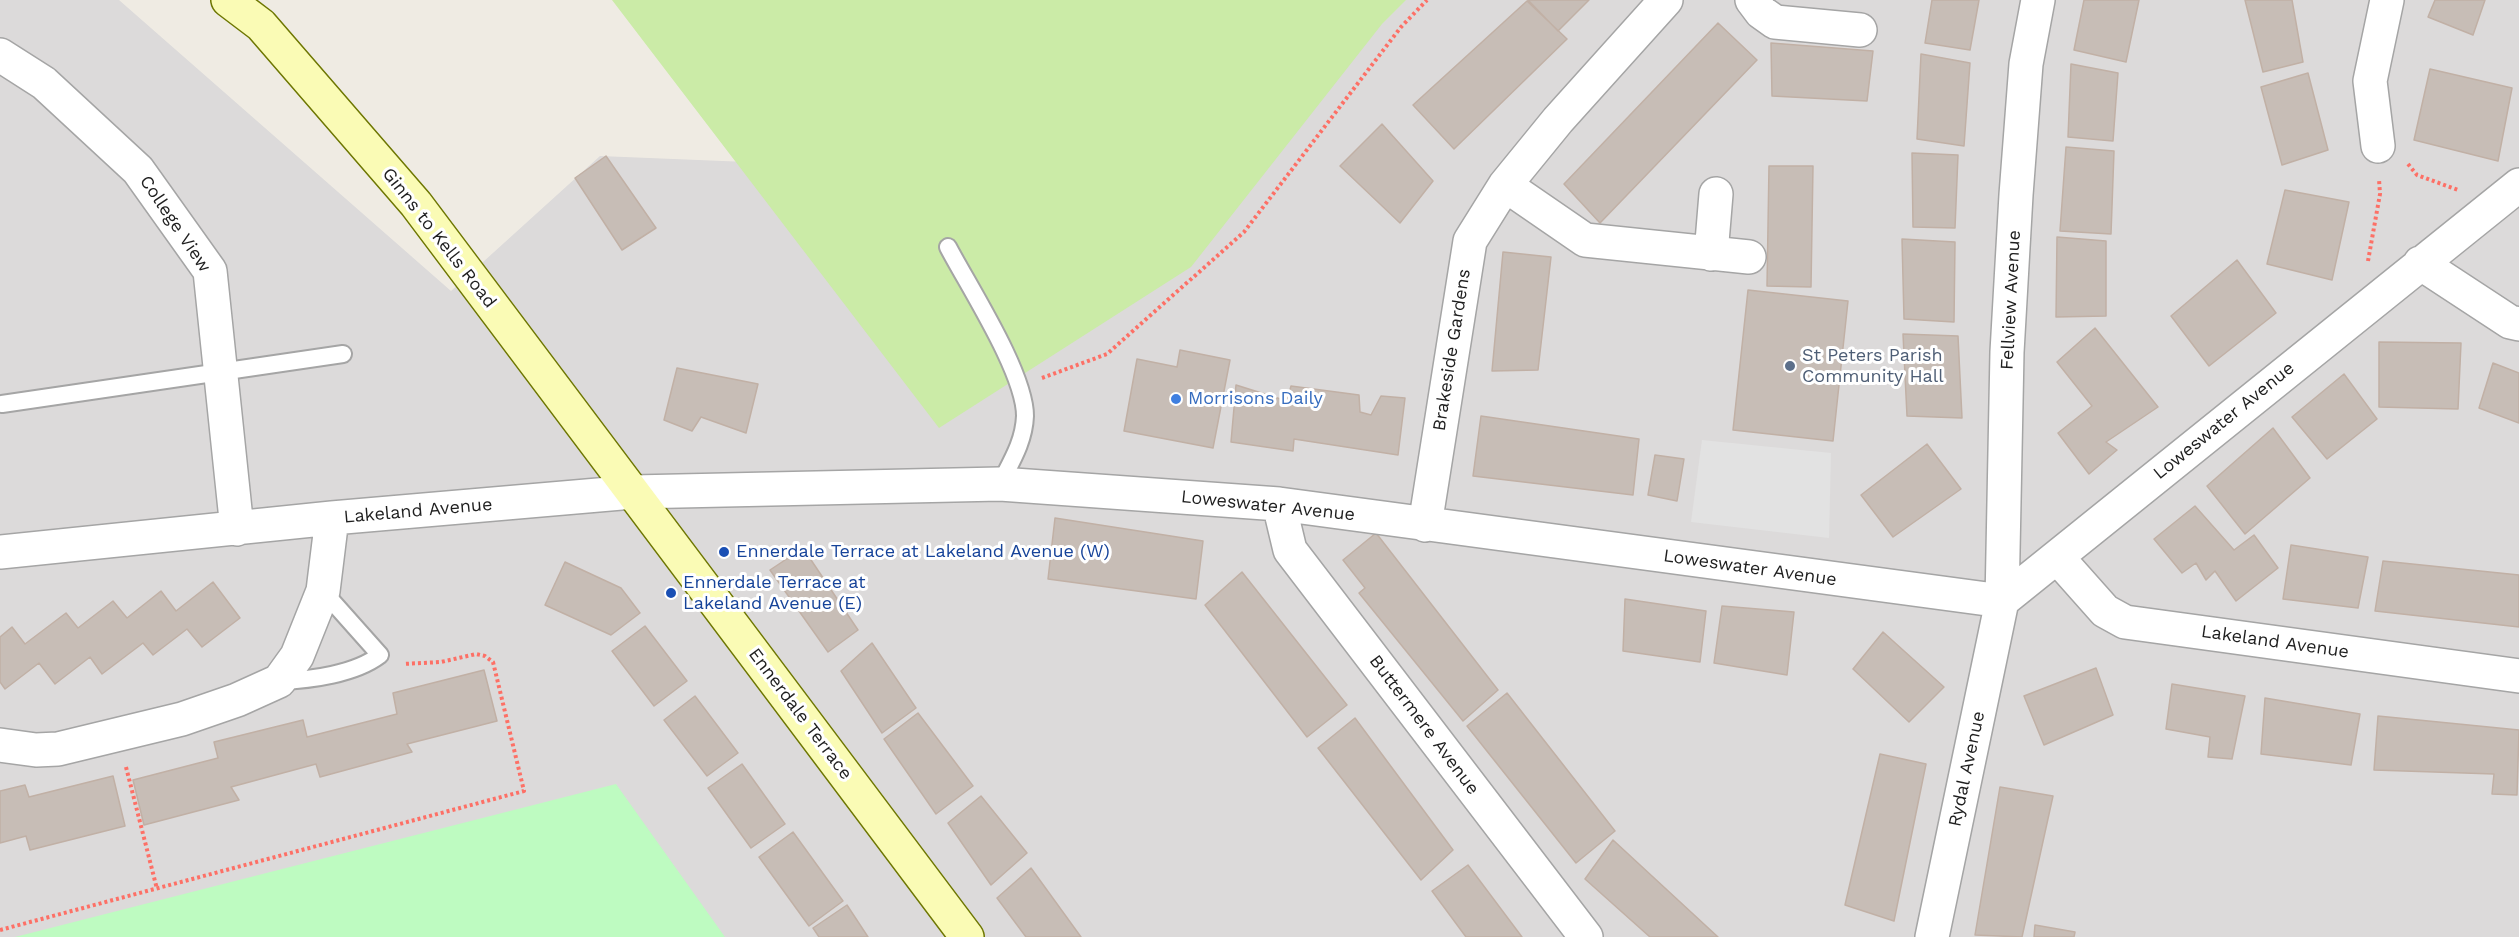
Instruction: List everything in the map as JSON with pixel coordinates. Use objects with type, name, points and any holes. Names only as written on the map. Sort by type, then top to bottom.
[{"type":"street","name":"Ginns to Kells Road","points":[[228,0],[261,25],[416,204],[633,492]]},
{"type":"street","name":"Brakeside Gardens","points":[[1425,525],[1470,241],[1505,185],[1558,120],[1666,0]]},
{"type":"street","points":[[1752,0],[1761,12],[1775,22],[1860,30]]},
{"type":"street","name":"Fellview Avenue","points":[[2002,601],[2007,352],[2016,195],[2026,63],[2038,0]]},
{"type":"street","points":[[2378,146],[2370,81],[2387,0]]},
{"type":"street","name":"College View","points":[[0,55],[44,83],[138,170],[210,271],[237,529]]},
{"type":"street","points":[[1505,185],[1585,240],[1749,257]]},
{"type":"street","points":[[1711,254],[1716,194]]},
{"type":"street","name":"Loweswater Avenue","points":[[837,486],[1000,484],[1279,504],[2002,601],[2507,194]]},
{"type":"street","points":[[2420,263],[2510,321],[2519,324]]},
{"type":"street","name":"Lakeland Avenue","points":[[0,552],[332,518],[633,492],[837,486]]},
{"type":"street","name":"Ennerdale Terrace","points":[[633,492],[967,937]]},
{"type":"street","name":"Buttermere Avenue","points":[[1279,504],[1290,550],[1586,937]]},
{"type":"street","points":[[0,745],[36,750],[58,749],[182,719],[237,700],[279,681],[297,656],[323,591],[332,518]]},
{"type":"street","name":"Lakeland Avenue","points":[[2057,557],[2105,611],[2125,622],[2519,676]]},
{"type":"street","name":"Rydal Avenue","points":[[1932,937],[2002,601]]},
{"type":"lane","points":[[948,247],[1020,386],[1025,416],[1020,445],[1000,484]]},
{"type":"lane","points":[[2,404],[344,354]]},
{"type":"lane","points":[[279,681],[308,680],[368,664],[380,655],[323,591]]},
{"type":"path","points":[[1020,386],[1107,354],[1244,232],[1401,27],[1427,0]]},
{"type":"path","points":[[2358,313],[2380,194],[2378,146],[2399,151],[2417,175],[2507,194]]},
{"type":"path","points":[[0,930],[525,791],[493,662],[485,656],[476,654],[441,662],[405,664],[380,655]]},
{"type":"path","points":[[123,756],[157,889]]},
{"type":"shaded area","points":[[0,0],[119,0],[451,291],[600,156],[919,169],[1148,0],[2519,0],[2519,937],[0,937]]},
{"type":"shaded area","points":[[1702,440],[1831,453],[1829,538],[1691,522]]},
{"type":"green space","points":[[612,0],[1406,0],[1382,24],[1191,267],[939,428]]},
{"type":"green space","points":[[616,784],[725,937],[15,937]]},
{"type":"building","points":[[1528,0],[1589,0],[1558,31]]},
{"type":"building","points":[[1932,0],[1979,0],[1970,50],[1925,43]]},
{"type":"building","points":[[2084,0],[2139,0],[2126,62],[2074,50]]},
{"type":"building","points":[[2245,0],[2292,0],[2303,62],[2263,72]]},
{"type":"building","points":[[2435,0],[2485,0],[2473,35],[2428,17]]},
{"type":"building","points":[[1527,1],[1567,39],[1454,149],[1413,105]]},
{"type":"building","points":[[1718,23],[1757,60],[1600,223],[1564,184]]},
{"type":"building","points":[[1771,43],[1873,51],[1867,101],[1772,96]]},
{"type":"building","points":[[1921,54],[1970,63],[1964,146],[1917,139]]},
{"type":"building","points":[[2071,64],[2118,73],[2113,141],[2068,137]]},
{"type":"building","points":[[2430,69],[2512,88],[2498,161],[2414,140]]},
{"type":"building","points":[[2308,73],[2328,150],[2282,165],[2261,87]]},
{"type":"building","points":[[1382,124],[1433,181],[1400,223],[1340,166]]},
{"type":"building","points":[[2066,147],[2114,151],[2111,234],[2060,231]]},
{"type":"building","points":[[1912,153],[1958,155],[1955,228],[1913,227]]},
{"type":"building","points":[[606,156],[656,228],[622,250],[575,178]]},
{"type":"building","points":[[1769,166],[1813,166],[1811,287],[1767,286]]},
{"type":"building","points":[[2285,190],[2349,202],[2332,280],[2267,264]]},
{"type":"building","points":[[2057,237],[2106,241],[2106,316],[2056,317]]},
{"type":"building","points":[[1902,239],[1955,242],[1954,322],[1904,319]]},
{"type":"building","points":[[1503,252],[1551,257],[1538,370],[1492,371]]},
{"type":"building","points":[[2237,260],[2276,313],[2209,366],[2171,316]]},
{"type":"building","name":"St Peters Parish Community Hall","points":[[1748,290],[1848,301],[1833,441],[1733,430]]},
{"type":"building","points":[[2095,328],[2158,407],[2106,442],[2117,450],[2089,474],[2058,433],[2092,406],[2057,362]]},
{"type":"building","points":[[1903,334],[1958,336],[1962,418],[1907,416]]},
{"type":"building","points":[[2379,342],[2461,343],[2458,409],[2379,407]]},
{"type":"building","name":"Morrisons Daily","points":[[1180,350],[1230,360],[1213,448],[1124,431],[1137,359],[1177,367]]},
{"type":"building","points":[[2493,363],[2519,373],[2519,423],[2479,408]]},
{"type":"building","points":[[677,368],[758,384],[746,433],[701,417],[692,431],[664,420]]},
{"type":"building","points":[[2344,374],[2377,419],[2327,459],[2292,417]]},
{"type":"building","points":[[1236,385],[1287,401],[1291,386],[1359,395],[1360,412],[1371,415],[1381,396],[1405,398],[1398,455],[1294,439],[1293,451],[1231,442]]},
{"type":"building","points":[[1481,416],[1639,439],[1633,495],[1473,476]]},
{"type":"building","points":[[2273,428],[2310,478],[2245,534],[2207,486]]},
{"type":"building","points":[[1927,444],[1961,489],[1893,537],[1861,495]]},
{"type":"building","points":[[1655,455],[1684,459],[1677,501],[1648,495]]},
{"type":"building","points":[[2195,506],[2234,550],[2254,535],[2278,568],[2236,601],[2215,571],[2206,580],[2196,563],[2182,573],[2154,539]]},
{"type":"building","points":[[1055,518],[1203,541],[1196,599],[1048,579]]},
{"type":"building","points":[[1376,533],[1498,690],[1463,721],[1359,593],[1365,588],[1343,560]]},
{"type":"building","points":[[2291,545],[2368,557],[2358,608],[2283,599]]},
{"type":"building","points":[[803,548],[858,630],[828,652],[770,570]]},
{"type":"building","points":[[2383,561],[2519,575],[2519,627],[2375,611]]},
{"type":"building","points":[[565,562],[621,588],[640,613],[611,635],[545,605]]},
{"type":"building","points":[[1242,572],[1347,705],[1307,737],[1205,605]]},
{"type":"building","points":[[213,582],[240,618],[202,647],[187,629],[153,655],[143,643],[102,674],[90,657],[55,684],[39,663],[5,689],[0,682],[0,637],[12,627],[25,644],[66,613],[78,628],[113,601],[127,618],[161,591],[176,611]]},
{"type":"building","points":[[1625,599],[1706,611],[1700,662],[1623,651]]},
{"type":"building","points":[[1722,606],[1794,612],[1787,675],[1714,663]]},
{"type":"building","points":[[645,626],[687,681],[654,706],[612,651]]},
{"type":"building","points":[[1883,632],[1944,687],[1909,722],[1853,669]]},
{"type":"building","points":[[872,643],[916,708],[882,733],[841,671]]},
{"type":"building","points":[[2096,668],[2113,715],[2044,745],[2024,696]]},
{"type":"building","points":[[484,670],[497,721],[407,744],[412,752],[320,777],[316,764],[231,787],[239,800],[144,825],[133,780],[218,758],[214,742],[303,720],[307,737],[397,714],[393,693]]},
{"type":"building","points":[[2172,684],[2245,696],[2232,759],[2208,757],[2210,737],[2166,729]]},
{"type":"building","points":[[1507,693],[1615,831],[1576,863],[1467,726]]},
{"type":"building","points":[[695,696],[738,753],[707,776],[664,720]]},
{"type":"building","points":[[2265,698],[2360,714],[2351,765],[2261,754]]},
{"type":"building","points":[[918,713],[973,786],[936,814],[884,739]]},
{"type":"building","points":[[2378,716],[2519,730],[2517,795],[2492,794],[2494,774],[2374,770]]},
{"type":"building","points":[[1355,718],[1453,850],[1421,880],[1318,748]]},
{"type":"building","points":[[1880,754],[1926,764],[1894,921],[1845,905]]},
{"type":"building","points":[[742,764],[785,824],[751,848],[708,788]]},
{"type":"building","points":[[113,776],[125,826],[30,850],[26,836],[0,843],[0,791],[25,785],[29,797]]},
{"type":"building","points":[[2000,787],[2053,796],[2022,937],[1975,935]]},
{"type":"building","points":[[981,796],[1027,853],[991,885],[948,823]]},
{"type":"building","points":[[793,832],[843,901],[809,926],[759,857]]},
{"type":"building","points":[[1613,840],[1718,937],[1650,937],[1585,879]]},
{"type":"building","points":[[1468,865],[1522,937],[1466,937],[1432,891]]},
{"type":"building","points":[[1031,868],[1081,937],[1026,937],[997,898]]},
{"type":"building","points":[[847,905],[868,937],[819,937],[813,928]]},
{"type":"building","points":[[2035,925],[2075,932],[2074,937],[2034,937]]},
{"type":"place","name":"St Peters Parish Community Hall","points":[[1790,366]]},
{"type":"place","name":"Morrisons Daily","points":[[1176,399]]},
{"type":"place","name":"Ennerdale Terrace at Lakeland Avenue (W)","points":[[724,552]]},
{"type":"place","name":"Ennerdale Terrace at Lakeland Avenue (E)","points":[[671,593]]}]
